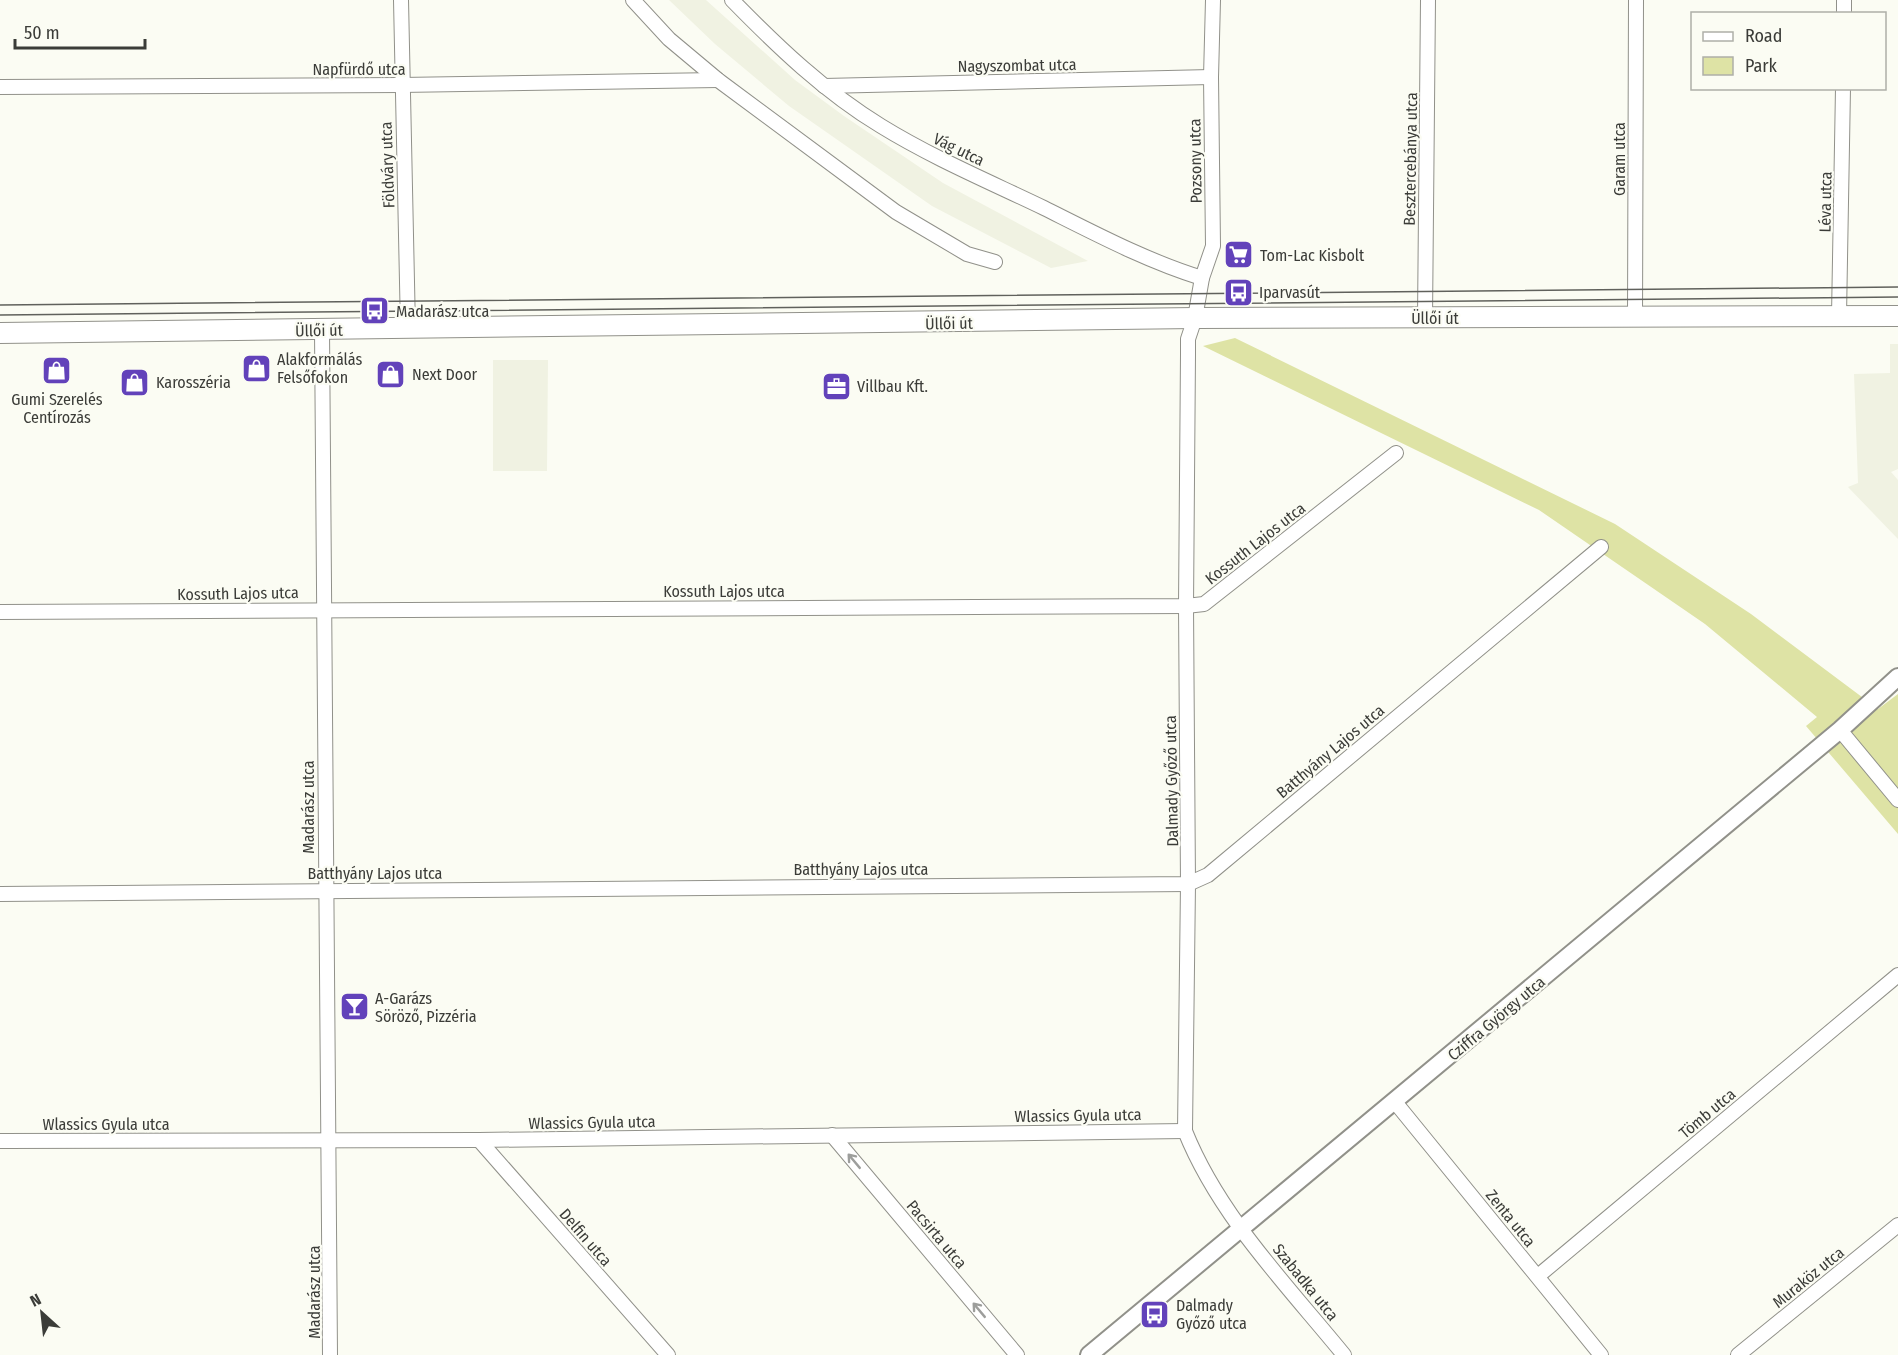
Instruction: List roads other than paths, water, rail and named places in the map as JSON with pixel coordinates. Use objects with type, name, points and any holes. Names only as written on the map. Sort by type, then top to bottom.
[{"type":"main road","name":"Üllői út","points":[[0,333],[1195,318],[1898,316]]},
{"type":"street","name":"Földváry utca","points":[[401,0],[401,85],[408,329]]},
{"type":"street","points":[[633,0],[669,39],[718,80],[896,212],[967,254],[995,262]]},
{"type":"street","name":"Vág utca","points":[[732,0],[772,41],[824,86],[881,126],[924,150],[1149,259],[1202,278]]},
{"type":"street","name":"Pozsony utca","points":[[1195,318],[1202,278],[1213,246],[1211,77],[1213,0]]},
{"type":"street","name":"Besztercebánya utca","points":[[1425,318],[1428,0]]},
{"type":"street","name":"Garam utca","points":[[1635,318],[1636,0]]},
{"type":"street","name":"Nagyszombat utca","points":[[824,86],[1211,77]]},
{"type":"street","name":"Napfürdő utca","points":[[0,87],[401,85],[718,80]]},
{"type":"street","name":"Léva utca","points":[[1839,316],[1843,90]]},
{"type":"street","name":"Dalmady Győző utca","points":[[1195,318],[1188,339],[1186,606],[1188,884],[1185,1131],[1193,1151],[1241,1229]]},
{"type":"street","name":"Madarász utca","points":[[322,330],[330,1355]]},
{"type":"street","name":"Kossuth Lajos utca","points":[[0,612],[324,608],[1186,606],[1204,604],[1396,453]]},
{"type":"street","name":"Batthyány Lajos utca","points":[[0,894],[1188,884],[1208,875],[1600,547]]},
{"type":"street","name":"Cziffra György utca","points":[[1089,1355],[1840,730],[1898,677]]},
{"type":"street","points":[[1840,730],[1898,801]]},
{"type":"street","name":"Tömb utca","points":[[1538,1276],[1898,975]]},
{"type":"street","name":"Zenta utca","points":[[1395,1102],[1601,1355]]},
{"type":"street","name":"Wlassics Gyula utca","points":[[0,1141],[479,1140],[1185,1131]]},
{"type":"street","name":"Pacsirta utca","points":[[832,1135],[1017,1355]]},
{"type":"street","name":"Delfin utca","points":[[479,1140],[668,1355]]},
{"type":"street","name":"Muraköz utca","points":[[1738,1355],[1898,1225]]},
{"type":"street","name":"Szabadka utca","points":[[1241,1229],[1344,1355]]},
{"type":"tram line","points":[[0,305],[1898,287]]},
{"type":"tram line","points":[[0,315],[1898,297]]},
{"type":"place","name":"Tom-Lac Kisbolt","points":[[1239,255]]},
{"type":"place","name":"Iparvasút","points":[[1238,292]]},
{"type":"place","name":"Madarász utca","points":[[375,311]]},
{"type":"place","name":"Alakformálás Felsőfokon","points":[[256,368]]},
{"type":"place","name":"Gumi Szerelés Centírozás","points":[[57,371]]},
{"type":"place","name":"Next Door","points":[[391,374]]},
{"type":"place","name":"Karosszéria","points":[[135,382]]},
{"type":"place","name":"Villbau Kft.","points":[[836,386]]},
{"type":"place","name":"A-Garázs Söröző, Pizzéria","points":[[354,1007]]},
{"type":"place","name":"Dalmady Győző utca","points":[[1155,1314]]}]
